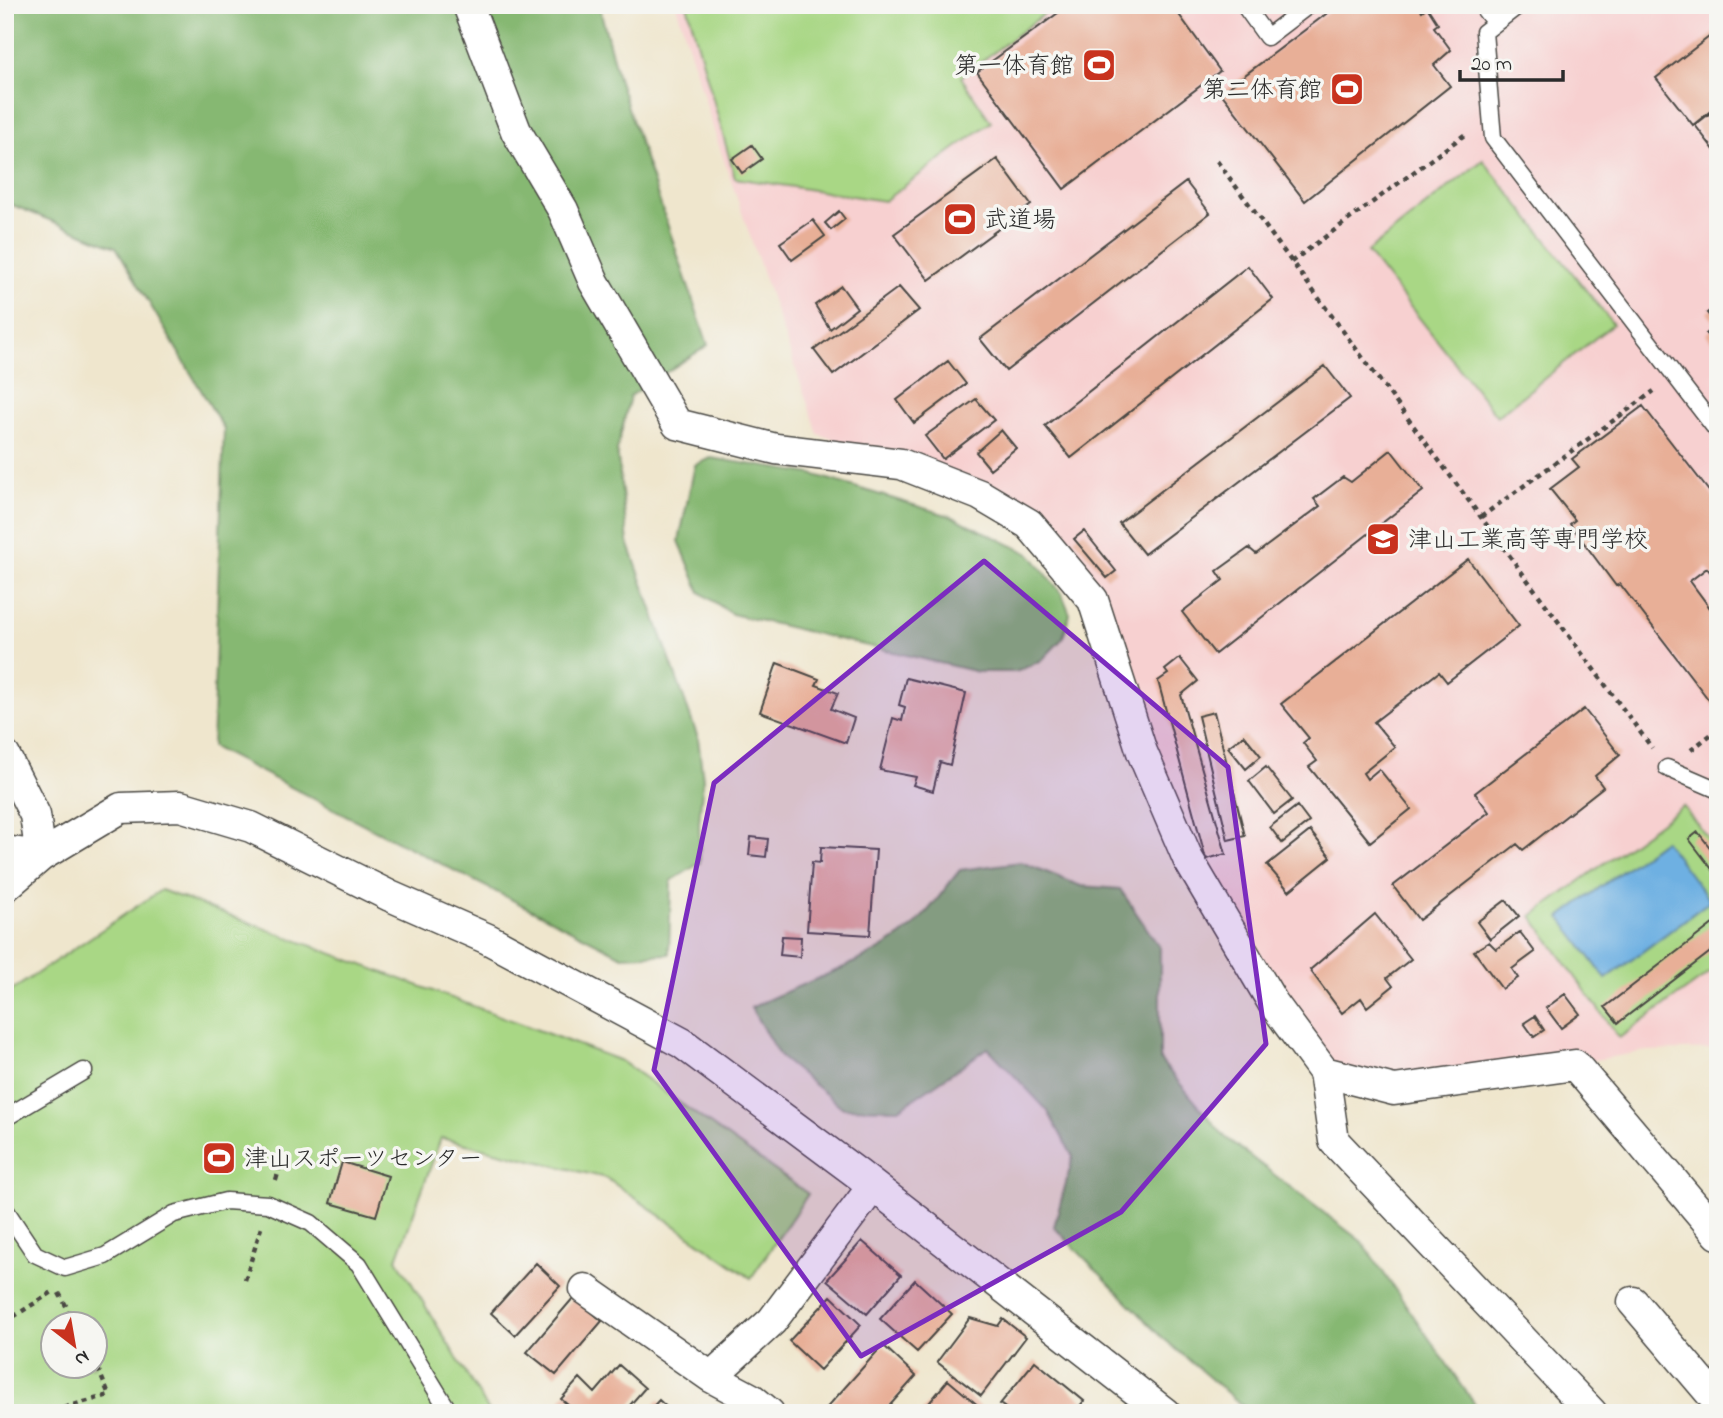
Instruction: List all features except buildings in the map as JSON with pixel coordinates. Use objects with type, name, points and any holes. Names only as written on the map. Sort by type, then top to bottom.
[{"type":"street","points":[[468,5],[516,131],[563,210],[594,282],[677,425],[776,449],[901,464],[980,495],[1030,524],[1093,600],[1142,752],[1188,859],[1273,1003],[1324,1072],[1334,1141],[1591,1413]]},
{"type":"street","points":[[5,755],[35,815],[41,856]]},
{"type":"street","points":[[5,887],[41,856],[121,808],[180,806],[251,827],[390,896],[488,939],[682,1043],[873,1186],[1165,1413]]},
{"type":"street","points":[[5,851],[41,856]]},
{"type":"street","points":[[1324,1072],[1394,1090],[1575,1065],[1718,1234]]},
{"type":"street","points":[[711,1377],[772,1321],[873,1186]]},
{"type":"street","points":[[585,1289],[711,1377],[752,1399],[769,1413]]},
{"type":"street","points":[[1633,1301],[1718,1402]]},
{"type":"lane","points":[[1244,5],[1267,37],[1309,5]]},
{"type":"lane","points":[[1481,5],[1495,23]]},
{"type":"lane","points":[[1519,5],[1483,32],[1493,138],[1718,432]]},
{"type":"lane","points":[[1667,768],[1718,790]]},
{"type":"lane","points":[[5,1118],[84,1071]]},
{"type":"lane","points":[[5,1209],[35,1254],[65,1268],[105,1256],[174,1214],[226,1201],[268,1204],[311,1223],[359,1264],[450,1413]]},
{"type":"path","points":[[1291,262],[1491,116]]},
{"type":"path","points":[[1217,162],[1667,768]]},
{"type":"path","points":[[1481,517],[1675,376]]},
{"type":"path","points":[[245,1280],[268,1204]]},
{"type":"path","points":[[5,1322],[57,1289],[68,1310]]},
{"type":"path","points":[[45,1413],[109,1395],[103,1380]]},
{"type":"highlighted area","points":[[984,561],[1228,767],[1266,1044],[1121,1212],[861,1356],[654,1070],[714,783]]},
{"type":"shaded area","name":"津山工業高等専門学校","points":[[676,5],[1718,5],[1718,1049],[1647,1051],[1411,1092],[1324,1072],[1256,980],[1066,553],[942,478],[818,434],[716,137]]},
{"type":"green space","points":[[5,5],[599,5],[618,78],[708,345],[630,396],[617,450],[628,542],[698,738],[703,779],[699,823],[700,863],[671,881],[669,954],[622,956],[212,747],[224,429],[116,247],[5,202]]},
{"type":"green space","points":[[687,5],[1056,5],[961,77],[991,122],[884,201],[735,178]]},
{"type":"green space","points":[[1483,160],[1613,324],[1497,416],[1367,252]]},
{"type":"green space","points":[[711,458],[812,474],[953,517],[1030,554],[1062,594],[1070,614],[1063,638],[1042,660],[1016,672],[978,672],[732,614],[700,592],[679,541],[695,465]]},
{"type":"green space","points":[[1683,806],[1718,851],[1718,967],[1619,1038],[1532,916]]},
{"type":"green space","points":[[1021,862],[1081,886],[1120,889],[1160,948],[1160,1060],[1225,1137],[1362,1242],[1481,1413],[1251,1413],[1163,1338],[1054,1227],[1073,1157],[1047,1110],[988,1048],[899,1109],[843,1108],[780,1057],[751,1008],[854,963],[893,941],[924,915],[960,870]]},
{"type":"green space","name":"津山スポーツセンター","points":[[161,890],[621,1061],[808,1194],[751,1278],[606,1178],[441,1138],[397,1259],[490,1413],[5,1413],[5,995]]},
{"type":"water","points":[[1664,840],[1710,901],[1606,979],[1560,917]]},
{"type":"place","name":"第一体育館","points":[[1099,65]]},
{"type":"place","name":"第二体育館","points":[[1347,89]]},
{"type":"place","name":"武道場","points":[[960,219]]},
{"type":"place","name":"津山工業高等専門学校","points":[[1383,539]]},
{"type":"place","name":"津山スポーツセンター","points":[[219,1158]]}]
